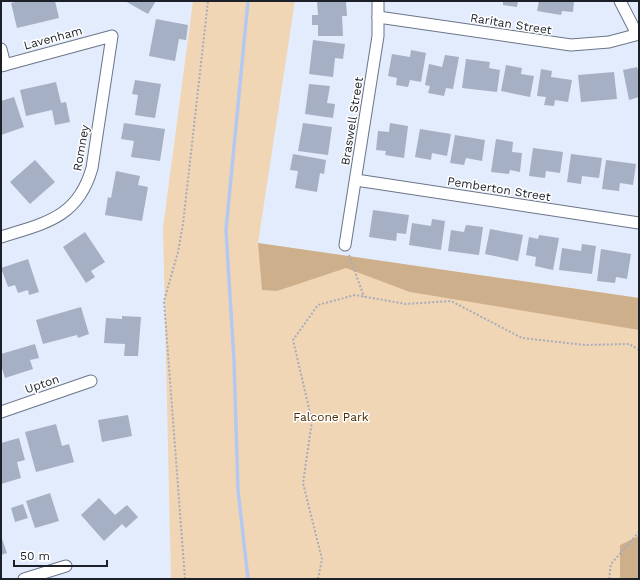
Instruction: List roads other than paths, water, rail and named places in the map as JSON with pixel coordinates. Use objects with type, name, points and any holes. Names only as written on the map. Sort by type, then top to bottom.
[{"type":"street","name":"Braswell Street","points":[[345,245],[378,36],[378,1]]},
{"type":"street","points":[[620,1],[638,34]]},
{"type":"street","name":"Raritan Street","points":[[378,17],[571,45],[609,42],[638,34]]},
{"type":"street","name":"Lavenham","points":[[3,65],[112,36]]},
{"type":"street","name":"Romney","points":[[1,237],[62,215],[76,201],[88,182],[92,168],[112,36]]},
{"type":"street","points":[[1,49],[3,65]]},
{"type":"street","name":"Pemberton Street","points":[[356,180],[639,224]]},
{"type":"street","name":"Upton","points":[[1,412],[91,381]]},
{"type":"street","points":[[24,579],[66,566]]},
{"type":"waterway","points":[[248,1],[226,230],[234,361],[238,490],[248,579]]},
{"type":"park label","name":"Falcone Park","points":[[331,417]]}]
